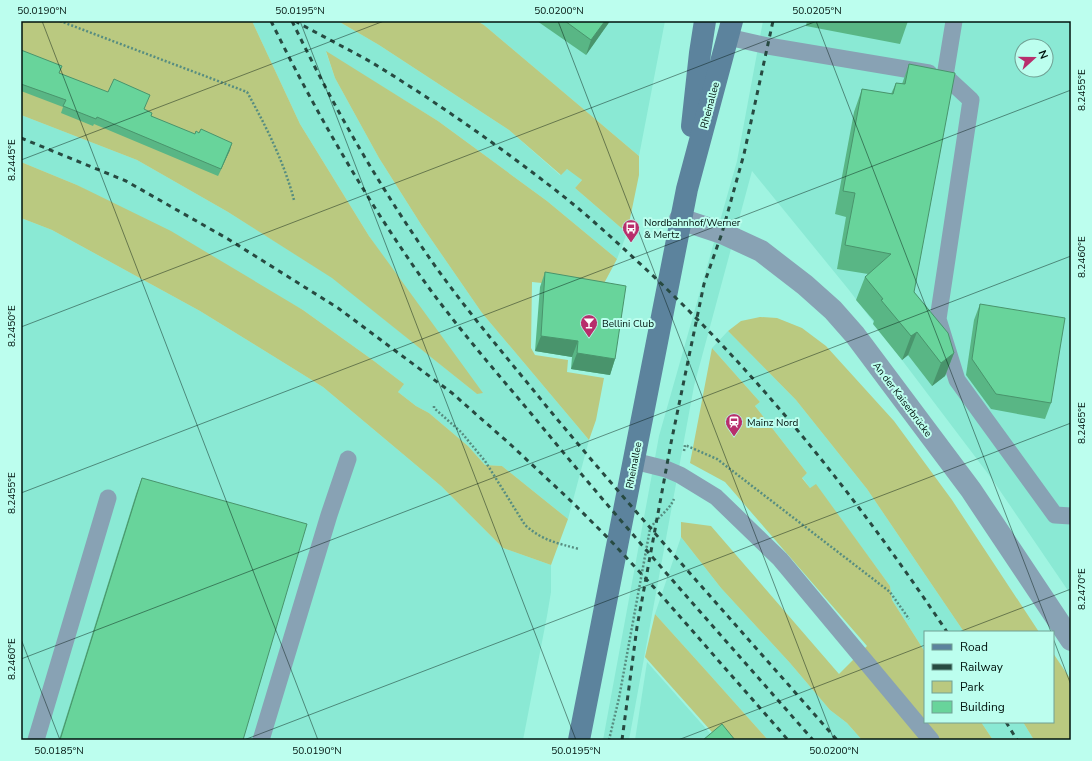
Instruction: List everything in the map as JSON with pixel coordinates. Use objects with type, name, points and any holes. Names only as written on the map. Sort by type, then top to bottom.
[{"type":"main road","name":"Rheinallee","points":[[687,189],[696,90],[705,21]]},
{"type":"main road","name":"Rheinallee","points":[[578,740],[634,461],[680,219],[709,102],[730,29]]},
{"type":"street","name":"An der Kaiserbrücke","points":[[680,219],[722,233],[760,251],[805,285],[833,310],[855,334],[971,490],[1071,640]]},
{"type":"lane","points":[[945,76],[954,21]]},
{"type":"lane","points":[[730,29],[768,46],[945,76],[971,100],[938,319],[957,380],[1055,515],[1071,516]]},
{"type":"lane","points":[[262,740],[329,515],[348,459]]},
{"type":"lane","points":[[634,461],[666,469],[680,475],[716,497],[780,559],[931,740]]},
{"type":"lane","points":[[36,740],[108,498]]},
{"type":"path","points":[[60,21],[247,92],[261,117],[288,178],[294,200]]},
{"type":"path","points":[[434,406],[434,408],[461,432],[485,461],[525,525],[534,534],[548,541],[579,549]]},
{"type":"path","points":[[609,740],[619,698],[650,529],[653,524],[668,510],[675,496],[685,445],[717,459],[890,592],[909,619]]},
{"type":"shaded area","points":[[252,21],[338,21],[379,45],[509,130],[560,175],[567,169],[576,174],[582,180],[575,188],[627,233],[617,259],[547,201],[438,121],[326,52],[335,78],[379,158],[422,226],[482,313],[589,440],[568,519],[502,466],[485,465],[468,446],[429,413],[416,406],[398,392],[400,381],[303,310],[77,185],[21,162],[21,115],[137,160],[228,212],[333,278],[477,394],[369,236],[300,124]]},
{"type":"shaded area","points":[[477,21],[665,21],[639,156],[484,25]]},
{"type":"shaded area","points":[[763,21],[1071,21],[1071,595],[992,479],[849,290],[752,171],[694,386],[629,740],[603,740],[659,436],[737,161]]},
{"type":"shaded area","points":[[21,218],[52,230],[200,311],[323,387],[441,486],[503,548],[551,565],[551,592],[523,740],[21,740]]},
{"type":"shaded area","points":[[728,331],[796,400],[867,489],[963,631],[924,631],[924,650],[892,600],[890,586],[816,485],[810,488],[802,477],[807,473],[755,406],[760,402],[712,348]]},
{"type":"shaded area","points":[[681,537],[721,588],[790,663],[830,710],[847,723],[862,740],[768,740],[655,614]]},
{"type":"shaded area","points":[[647,662],[716,740],[635,740]]},
{"type":"shaded area","points":[[982,723],[1024,723],[1034,740],[993,740]]},
{"type":"green space","points":[[21,21],[252,21],[300,124],[369,236],[483,393],[477,394],[332,278],[228,212],[137,160],[21,115]]},
{"type":"green space","points":[[338,21],[477,21],[484,25],[639,156],[639,175],[627,233],[575,188],[582,180],[567,169],[561,175],[509,130],[379,45]]},
{"type":"green space","points":[[326,51],[438,121],[547,201],[617,259],[601,289],[532,282],[531,348],[535,355],[568,360],[567,372],[604,378],[596,420],[589,440],[482,313],[422,226],[379,158],[335,78]]},
{"type":"green space","points":[[21,162],[77,185],[171,231],[303,310],[374,361],[404,384],[398,392],[416,406],[429,413],[468,446],[485,465],[502,466],[568,519],[551,565],[503,548],[441,486],[323,387],[200,311],[52,230],[21,218]]},
{"type":"green space","points":[[760,317],[777,318],[802,328],[826,346],[894,421],[952,500],[1038,631],[963,631],[867,489],[796,400],[728,331],[741,321]]},
{"type":"green space","points":[[712,348],[760,402],[755,406],[807,473],[802,478],[810,488],[816,484],[890,586],[892,600],[924,650],[924,723],[982,723],[993,740],[862,740],[847,723],[830,710],[790,663],[721,588],[681,537],[681,522],[711,526],[839,674],[867,646],[725,482],[690,463]]},
{"type":"green space","points":[[655,614],[768,740],[719,740],[645,657]]},
{"type":"green space","points":[[1054,654],[1071,680],[1071,740],[1034,740],[1024,723],[1054,723]]},
{"type":"building","points":[[565,21],[605,21],[591,40]]},
{"type":"building","points":[[21,50],[62,66],[59,73],[108,92],[114,79],[150,95],[144,109],[152,113],[151,116],[195,134],[196,131],[199,133],[201,129],[232,143],[221,169],[97,117],[96,119],[63,106],[66,100],[21,84]]},
{"type":"building","points":[[909,64],[955,73],[914,292],[948,333],[954,353],[941,363],[917,332],[911,336],[881,300],[883,299],[865,277],[891,254],[845,245],[855,193],[843,191],[862,89],[893,94],[896,83],[905,84]]},
{"type":"building","points":[[545,272],[626,286],[615,359],[577,353],[578,341],[541,336]]},
{"type":"building","points":[[980,304],[1065,318],[1051,403],[996,394],[972,359]]},
{"type":"building","points":[[142,478],[307,524],[243,740],[60,740]]},
{"type":"building","points":[[722,724],[735,740],[703,740]]},
{"type":"railway","points":[[271,21],[303,84],[373,205],[392,235],[441,304],[602,499],[813,740]]},
{"type":"railway","points":[[292,21],[354,140],[407,225],[455,293],[582,449],[654,533],[837,740]]},
{"type":"railway","points":[[295,21],[371,62],[466,124],[568,200],[636,260],[723,346],[803,437],[877,532],[946,631]]},
{"type":"railway","points":[[622,740],[637,627],[671,443],[704,284],[722,233],[744,154],[773,21]]},
{"type":"railway","points":[[21,138],[126,181],[228,239],[338,308],[452,393],[511,445],[610,540],[661,595],[788,740]]},
{"type":"railway","points":[[1007,723],[1017,740]]},
{"type":"place","name":"Nordbahnhof/Werner & Mertz","points":[[631,243]]},
{"type":"place","name":"Bellini Club","points":[[589,338]]},
{"type":"place","name":"Mainz Nord","points":[[734,437]]}]
